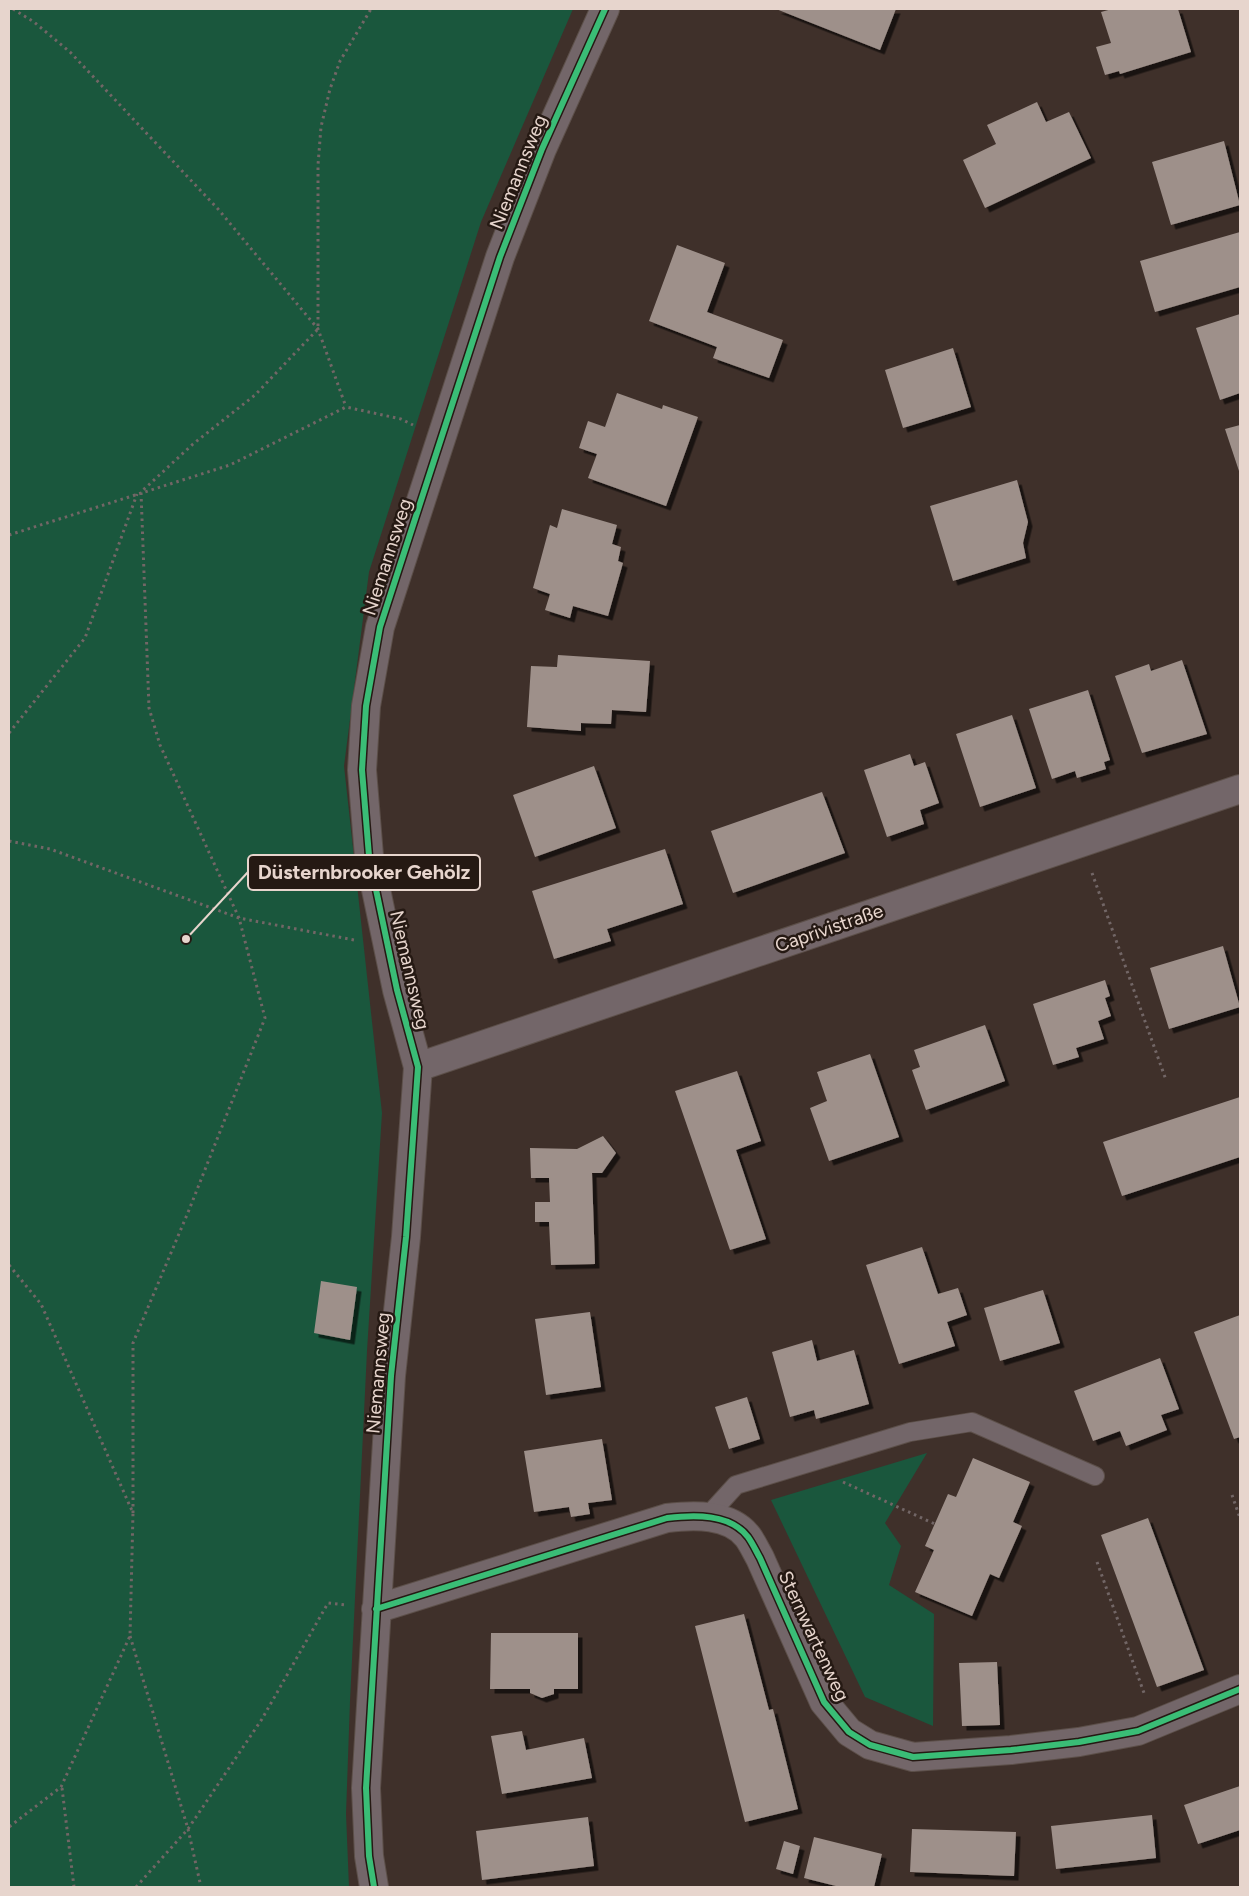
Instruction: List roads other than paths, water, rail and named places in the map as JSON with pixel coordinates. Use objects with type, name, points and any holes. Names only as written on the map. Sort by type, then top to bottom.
[{"type":"street","name":"Niemannsweg","points":[[374,1887],[369,1856],[366,1788],[391,1376],[406,1237],[418,1067],[397,990],[369,856],[362,770],[366,706],[380,627],[500,257],[542,149],[605,9]]},
{"type":"street","name":"Caprivistraße","points":[[418,1067],[1240,789]]},
{"type":"street","name":"Sternwartenweg","points":[[376,1609],[667,1518],[707,1517],[729,1523],[747,1536],[760,1558],[824,1702],[849,1732],[870,1745],[912,1757],[1011,1750],[1079,1742],[1138,1731],[1240,1689]]},
{"type":"lane","points":[[707,1517],[736,1484],[806,1465],[910,1432],[972,1422],[1095,1476]]},
{"type":"place","name":"Düsternbrooker Gehölz","points":[[186,939]]}]
